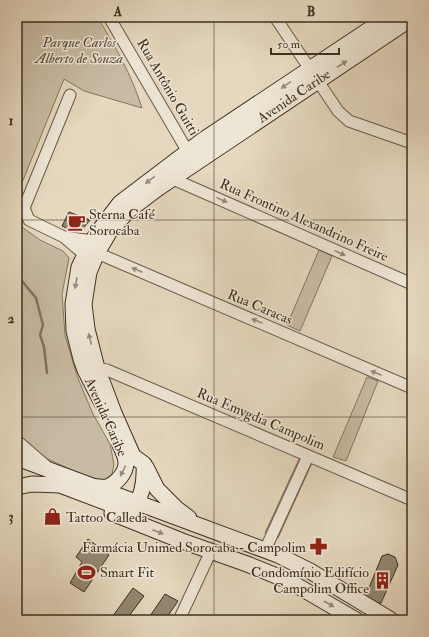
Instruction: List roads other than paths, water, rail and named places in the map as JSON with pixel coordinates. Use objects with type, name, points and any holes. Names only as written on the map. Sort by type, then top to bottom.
[{"type":"street","name":"Rua Antônio Guitti","points":[[110,17],[185,162]]},
{"type":"street","points":[[275,17],[338,111],[349,121],[412,143]]},
{"type":"street","name":"Avenida Caribe","points":[[314,75],[388,17]]},
{"type":"street","name":"Avenida Caribe","points":[[92,486],[100,488],[107,487],[116,482],[126,465],[125,457],[106,413],[91,369],[84,304],[90,272],[91,249],[128,211],[157,189],[185,162],[314,75],[412,18]]},
{"type":"street","name":"Rua Caracas","points":[[70,95],[24,208],[29,220],[91,249],[412,388]]},
{"type":"street","name":"Rua Frontino Alexandrino Freire","points":[[185,162],[205,193],[412,284]]},
{"type":"street","name":"Avenida Caribe","points":[[91,369],[114,413],[133,456],[144,464],[157,490],[177,509],[202,527]]},
{"type":"street","name":"Rua Emygdia Campolim","points":[[91,369],[107,370],[412,500]]},
{"type":"street","points":[[17,441],[39,461],[56,473]]},
{"type":"street","points":[[265,550],[308,456]]},
{"type":"street","points":[[17,458],[265,550],[310,570],[391,620]]},
{"type":"street","name":"Avenida Caribe","points":[[138,503],[144,484],[144,464]]},
{"type":"street","points":[[17,478],[72,496],[154,530],[289,581],[356,620]]},
{"type":"street","points":[[17,487],[32,484],[60,485],[126,510],[133,510],[138,503]]},
{"type":"street","points":[[179,620],[211,551],[211,543],[202,527]]},
{"type":"waterway","points":[[17,275],[36,298],[43,325],[40,335],[44,347],[47,373]]},
{"type":"place","name":"Sterna Café Sorocaba","points":[[76,222]]},
{"type":"place","name":"Tattoo Calleda","points":[[53,517]]},
{"type":"place","name":"Farmácia Unimed Sorocaba - Campolim","points":[[319,547]]},
{"type":"place","name":"Smart Fit","points":[[87,572]]},
{"type":"place","name":"Condomínio Edifício Campolim Office","points":[[382,580]]},
{"type":"park label","name":"Parque Carlos Alberto de Souza","points":[[79,50]]}]
